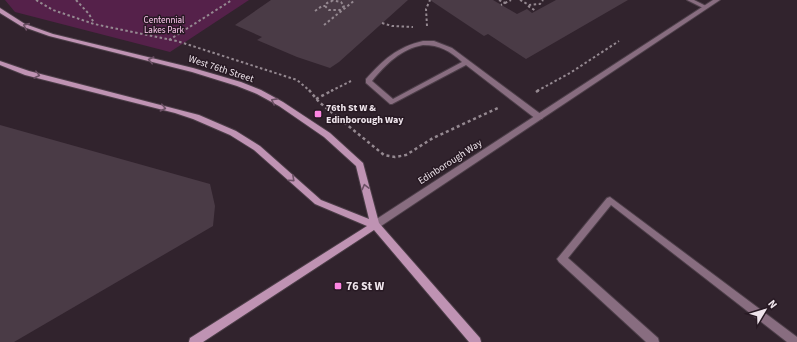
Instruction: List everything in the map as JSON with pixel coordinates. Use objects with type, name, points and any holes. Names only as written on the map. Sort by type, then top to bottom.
[{"type":"street","points":[[690,0],[705,7]]},
{"type":"street","name":"Edinborough Way","points":[[194,342],[717,0]]},
{"type":"street","name":"West 76th Street","points":[[0,10],[23,25],[51,35],[193,70],[239,84],[259,92],[281,104],[327,135],[360,165],[375,225],[476,342]]},
{"type":"street","points":[[466,62],[392,102],[368,80],[376,71],[402,50],[412,44],[425,43],[444,46],[453,51],[539,117]]},
{"type":"street","name":"West 76th Street","points":[[0,63],[27,72],[176,111],[216,126],[257,148],[318,202],[375,225]]},
{"type":"street","points":[[654,342],[562,259],[610,200],[795,342]]},
{"type":"path","points":[[36,0],[53,10],[94,24],[169,40],[232,0]]},
{"type":"path","points":[[76,0],[94,24]]},
{"type":"path","points":[[324,25],[355,0]]},
{"type":"path","points":[[499,0],[504,3]]},
{"type":"path","points":[[501,5],[511,0]]},
{"type":"path","points":[[520,0],[536,11]]},
{"type":"path","points":[[522,2],[527,0]]},
{"type":"path","points":[[526,4],[537,5],[543,0]]},
{"type":"path","points":[[323,2],[327,3],[331,1],[339,1],[343,3],[343,9]]},
{"type":"path","points":[[315,11],[322,6],[326,6]]},
{"type":"path","points":[[326,6],[327,9],[332,11],[343,9],[347,10]]},
{"type":"green space","name":"Centennial Lakes Park","points":[[5,0],[249,0],[170,52],[15,12]]},
{"type":"building","points":[[271,0],[408,0],[339,62],[330,68],[297,57],[257,40],[262,37],[235,25]]},
{"type":"building","points":[[430,0],[493,0],[517,14],[527,9],[532,13],[556,0],[628,0],[526,59],[488,34],[484,36]]},
{"type":"building","points":[[0,125],[210,184],[215,206],[213,226],[14,342],[0,342]]},
{"type":"place","name":"76th St W & Edinborough Way","points":[[318,114]]},
{"type":"place","name":"76 St W","points":[[338,286]]}]
